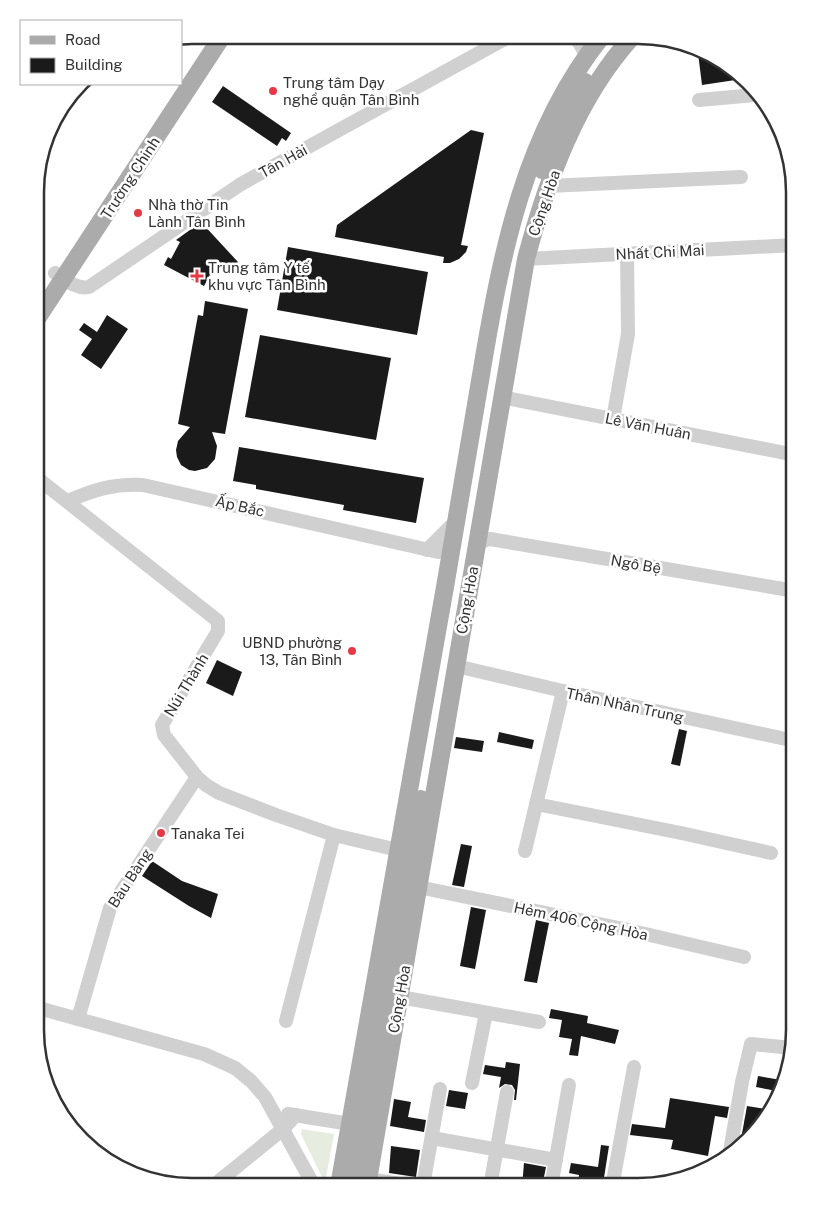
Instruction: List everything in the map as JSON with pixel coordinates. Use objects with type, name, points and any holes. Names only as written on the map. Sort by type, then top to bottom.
[{"type":"main road","name":"Trường Chinh","points":[[182,79],[206,44]]},
{"type":"main road","name":"Trường Chinh","points":[[44,292],[59,276],[217,44]]},
{"type":"main road","name":"Cộng Hòa","points":[[364,1178],[400,996],[456,666],[464,546],[456,521],[497,282],[514,212],[533,157],[563,93],[596,44]]},
{"type":"main road","name":"Cộng Hòa","points":[[364,1178],[464,546],[508,284],[521,233],[542,171],[565,116],[578,92],[611,44]]},
{"type":"main road","name":"Cộng Hòa","points":[[340,1178],[398,850],[464,546],[501,397],[526,259],[549,186],[570,136],[590,95],[626,44]]},
{"type":"main road","name":"Trường Chinh","points":[[44,305],[59,276],[178,85]]},
{"type":"street","name":"Tân Hải","points":[[59,276],[80,288],[89,287],[241,184],[495,44]]},
{"type":"street","points":[[580,44],[587,56]]},
{"type":"street","points":[[699,100],[750,95]]},
{"type":"street","points":[[549,186],[742,177]]},
{"type":"street","name":"Nhất Chi Mai","points":[[526,259],[786,245]]},
{"type":"street","points":[[613,419],[628,334],[627,254]]},
{"type":"street","name":"Lê Văn Huân","points":[[501,397],[786,453]]},
{"type":"street","points":[[44,483],[68,501]]},
{"type":"street","name":"Ấp Bắc","points":[[68,501],[102,488],[126,484],[144,485],[427,550],[438,552],[464,546]]},
{"type":"street","name":"Núi Thành","points":[[68,501],[218,621],[218,631],[162,725],[164,735],[197,777],[222,795],[276,815],[334,835],[398,850]]},
{"type":"street","points":[[427,550],[456,521]]},
{"type":"street","name":"Ngô Bệ","points":[[464,546],[490,539],[786,589]]},
{"type":"street","name":"Thân Nhân Trung","points":[[456,666],[786,739]]},
{"type":"street","points":[[525,851],[563,691]]},
{"type":"street","name":"Bàu Bàng","points":[[78,1019],[108,912],[197,777]]},
{"type":"street","points":[[536,804],[681,833],[771,854]]},
{"type":"street","points":[[286,1021],[334,835]]},
{"type":"street","name":"Hẻm 406 Cộng Hòa","points":[[418,887],[532,909],[744,957]]},
{"type":"street","points":[[400,996],[539,1022]]},
{"type":"street","points":[[44,1010],[204,1054],[226,1062],[244,1074],[255,1085],[274,1112],[310,1178]]},
{"type":"street","points":[[472,1083],[486,1013]]},
{"type":"street","points":[[731,1145],[751,1044],[785,1047]]},
{"type":"street","points":[[614,1178],[634,1067]]},
{"type":"street","points":[[553,1178],[569,1085]]},
{"type":"street","points":[[424,1178],[440,1089]]},
{"type":"street","points":[[492,1178],[507,1092]]},
{"type":"street","points":[[274,1112],[350,1124]]},
{"type":"street","points":[[223,1178],[284,1129],[296,1115]]},
{"type":"street","points":[[432,1138],[556,1160]]},
{"type":"shaded area","points":[[302,1129],[334,1134],[326,1178],[323,1178],[301,1134]]},
{"type":"building","points":[[698,57],[735,80],[702,85]]},
{"type":"building","points":[[223,86],[291,133],[286,141],[282,138],[277,146],[212,102]]},
{"type":"building","points":[[471,130],[484,133],[461,245],[468,246],[466,252],[459,259],[450,263],[443,263],[444,257],[335,237],[337,225]]},
{"type":"building","points":[[201,222],[238,262],[227,270],[218,260],[204,286],[164,265],[168,257],[171,259],[180,242],[176,240]]},
{"type":"building","points":[[288,247],[428,272],[417,335],[277,310]]},
{"type":"building","points":[[205,301],[248,309],[225,434],[212,432],[217,446],[215,459],[207,468],[195,471],[181,465],[176,450],[178,441],[190,427],[178,424],[198,315],[203,316]]},
{"type":"building","points":[[107,315],[128,329],[101,369],[81,355],[92,339],[79,330],[84,323],[97,332]]},
{"type":"building","points":[[260,335],[391,358],[376,440],[245,417]]},
{"type":"building","points":[[239,447],[424,478],[416,523],[343,510],[344,505],[256,489],[256,485],[233,481]]},
{"type":"building","points":[[217,660],[242,672],[233,696],[206,683]]},
{"type":"building","points":[[679,729],[687,731],[680,766],[671,764]]},
{"type":"building","points":[[499,732],[534,740],[532,749],[497,742]]},
{"type":"building","points":[[456,737],[484,741],[482,752],[454,748]]},
{"type":"building","points":[[461,844],[472,846],[464,887],[452,885]]},
{"type":"building","points":[[152,861],[182,881],[218,894],[211,918],[142,876]]},
{"type":"building","points":[[471,907],[486,910],[475,969],[460,966]]},
{"type":"building","points":[[536,920],[549,923],[537,983],[524,981]]},
{"type":"building","points":[[551,1009],[588,1016],[587,1023],[619,1030],[615,1044],[581,1036],[578,1056],[569,1055],[572,1039],[559,1037],[562,1020],[549,1018]]},
{"type":"building","points":[[506,1062],[520,1064],[516,1100],[514,1100],[515,1090],[512,1085],[505,1084],[499,1088],[501,1077],[483,1074],[485,1065],[505,1068]]},
{"type":"building","points":[[758,1076],[777,1079],[773,1090],[756,1087]]},
{"type":"building","points":[[449,1090],[468,1093],[465,1109],[446,1106]]},
{"type":"building","points":[[670,1098],[729,1107],[727,1118],[715,1116],[708,1156],[671,1149],[673,1140],[630,1135],[632,1124],[665,1128]]},
{"type":"building","points":[[394,1099],[411,1102],[408,1117],[426,1120],[424,1132],[390,1126]]},
{"type":"building","points":[[747,1106],[763,1109],[756,1120],[741,1136]]},
{"type":"building","points":[[601,1145],[609,1146],[604,1178],[579,1178],[579,1175],[569,1173],[571,1163],[598,1167]]},
{"type":"building","points":[[391,1146],[420,1150],[416,1177],[389,1173]]},
{"type":"building","points":[[524,1163],[546,1167],[544,1178],[523,1178]]},
{"type":"place","name":"Trung tâm Dạy nghề quận Tân Bình","points":[[273,91]]},
{"type":"place","name":"Nhà thờ Tin Lành Tân Bình","points":[[138,213]]},
{"type":"place","name":"Trung tâm Y tế khu vực Tân Bình","points":[[197,276]]},
{"type":"place","name":"UBND phường 13, Tân Bình","points":[[352,651]]},
{"type":"place","name":"Tanaka Tei","points":[[161,833]]}]
